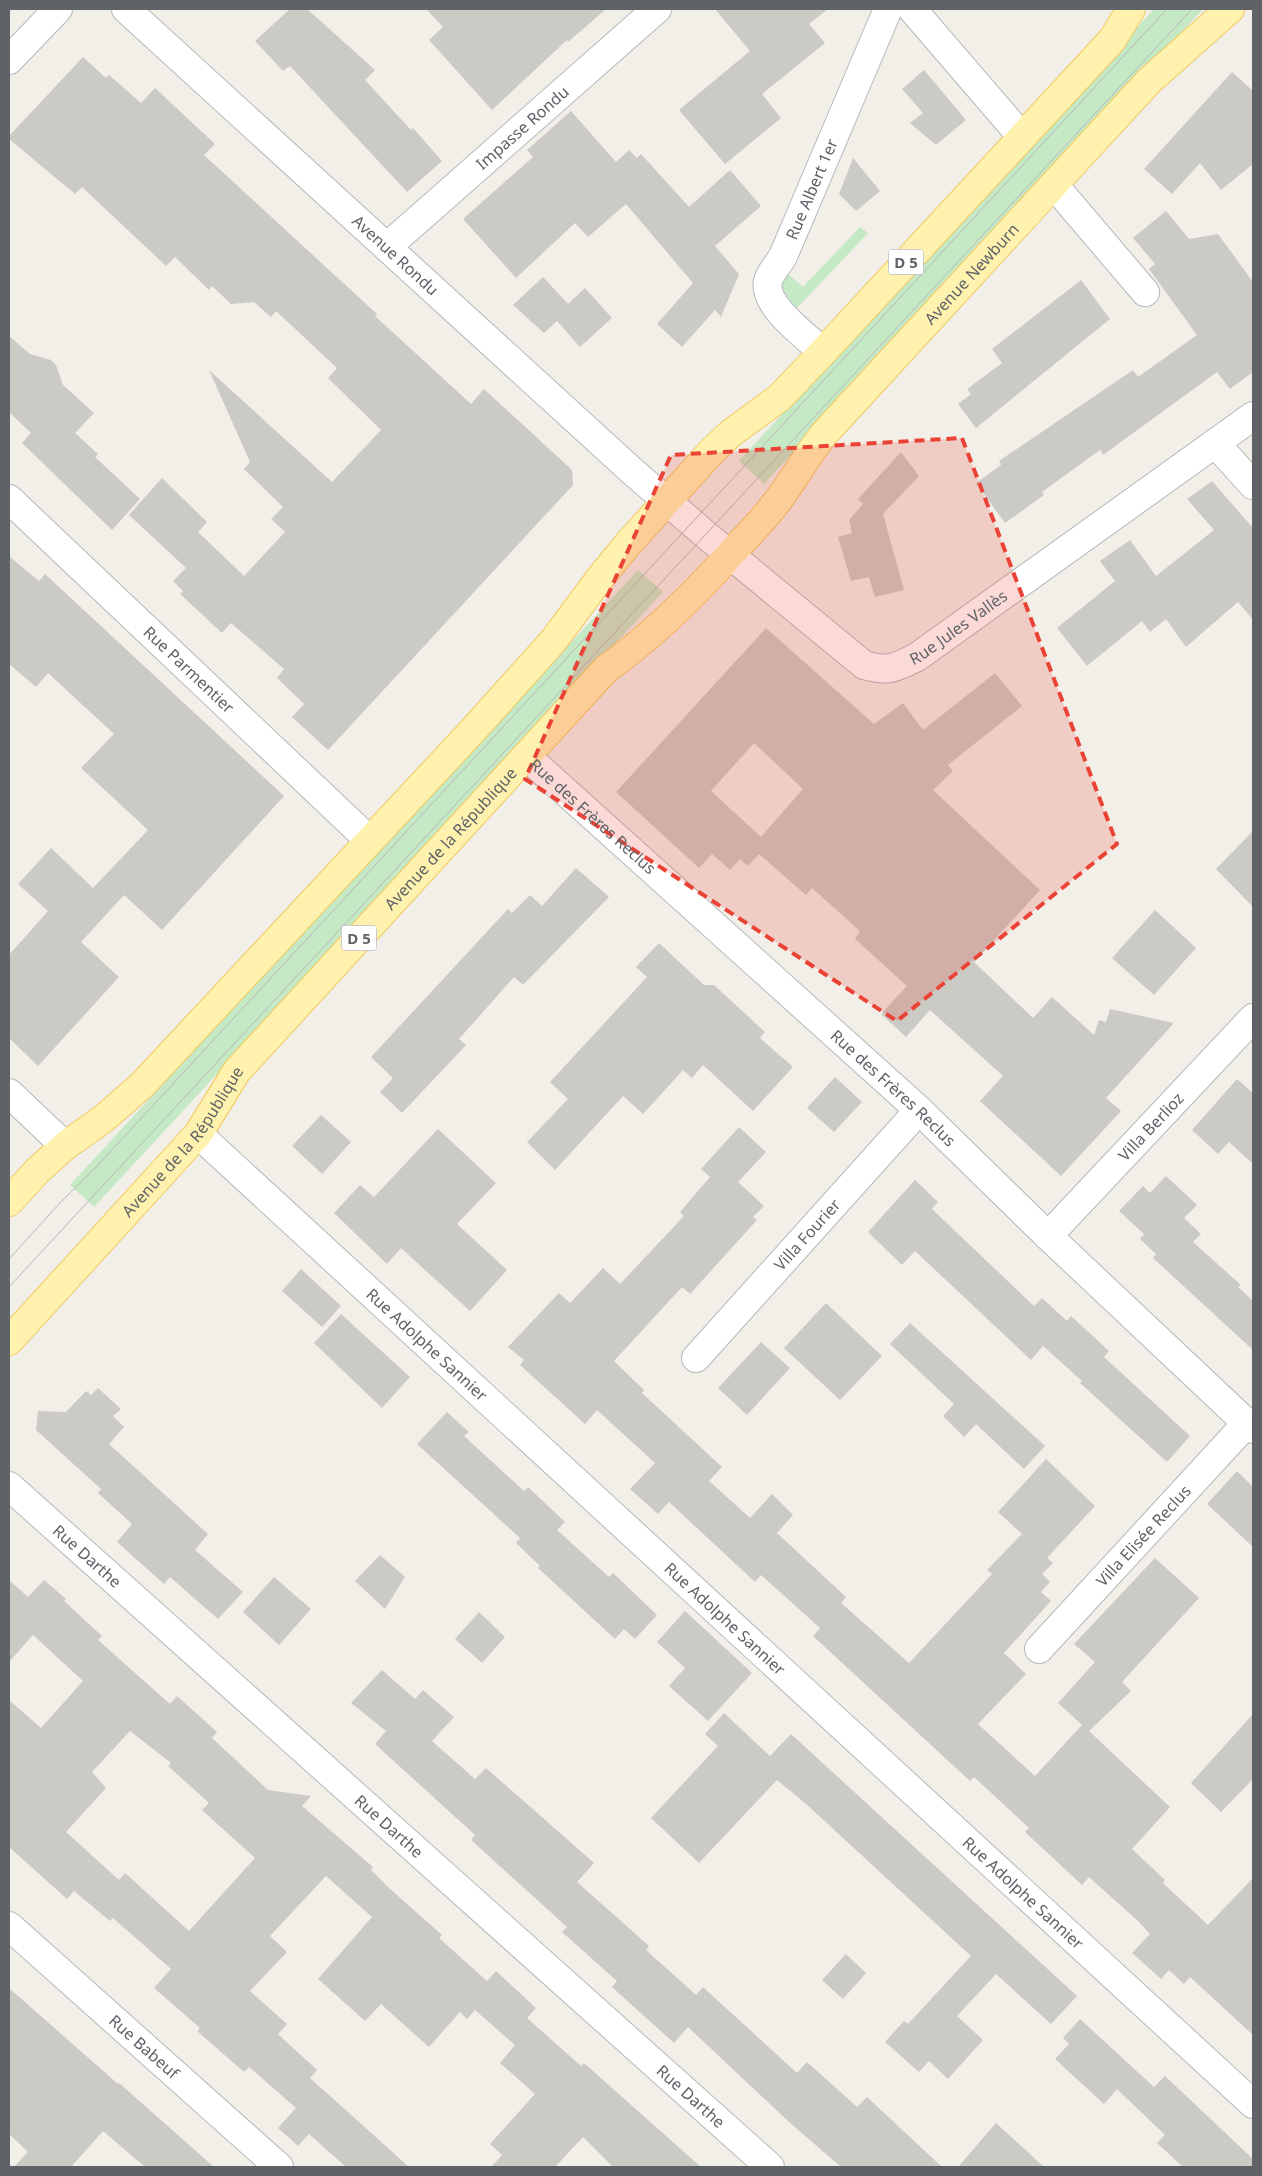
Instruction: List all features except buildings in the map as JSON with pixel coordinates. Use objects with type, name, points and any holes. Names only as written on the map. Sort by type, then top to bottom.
[{"type":"main road","name":"D 5","points":[[9,1202],[38,1170],[65,1146],[103,1119],[142,1085],[475,728],[554,640],[600,578],[667,501],[724,439],[779,398],[823,352],[1112,40],[1131,9]]},
{"type":"main road","name":"Avenue Newburn","points":[[731,554],[788,488],[810,452],[824,434],[1148,81],[1230,9]]},
{"type":"main road","name":"Avenue de la République","points":[[9,1340],[198,1134],[237,1071],[526,756],[606,669],[634,649],[664,623],[731,554]]},
{"type":"street","points":[[9,60],[58,9]]},
{"type":"street","name":"Impasse Rondu","points":[[388,246],[657,9]]},
{"type":"street","name":"Rue Albert 1er","points":[[823,352],[772,304],[768,293],[768,280],[784,254],[888,9]]},
{"type":"street","points":[[912,9],[1022,137]]},
{"type":"street","name":"Avenue Rondu","points":[[141,13],[388,246],[667,501]]},
{"type":"street","points":[[1054,185],[1144,292]]},
{"type":"street","name":"Rue Jules Vallès","points":[[667,501],[864,665],[878,669],[896,668],[917,657],[1253,416]]},
{"type":"street","points":[[1215,443],[1253,485]]},
{"type":"street","name":"Rue Parmentier","points":[[9,499],[369,840]]},
{"type":"street","name":"Rue des Frères Reclus","points":[[526,756],[919,1110],[1048,1236],[1250,1426]]},
{"type":"street","name":"Villa Berlioz","points":[[1048,1236],[1253,1018]]},
{"type":"street","points":[[9,1093],[65,1146]]},
{"type":"street","name":"Villa Fourier","points":[[696,1358],[919,1110]]},
{"type":"street","name":"Rue Adolphe Sannier","points":[[198,1134],[1253,2104]]},
{"type":"street","name":"Villa Elisée Reclus","points":[[1039,1649],[1250,1426]]},
{"type":"street","name":"Rue Darthe","points":[[9,1486],[770,2167]]},
{"type":"street","name":"Rue Babeuf","points":[[9,1926],[279,2167]]},
{"type":"highlighted area","points":[[962,438],[1117,844],[897,1021],[525,779],[671,455]]},
{"type":"green space","points":[[1154,9],[1203,9],[764,484],[739,461]]},
{"type":"green space","points":[[860,227],[868,233],[796,309],[782,292],[783,270],[803,287]]},
{"type":"green space","points":[[638,570],[663,592],[94,1207],[70,1185]]},
{"type":"tram line","points":[[9,1259],[1167,9]]},
{"type":"tram line","points":[[9,1287],[1192,9]]}]
